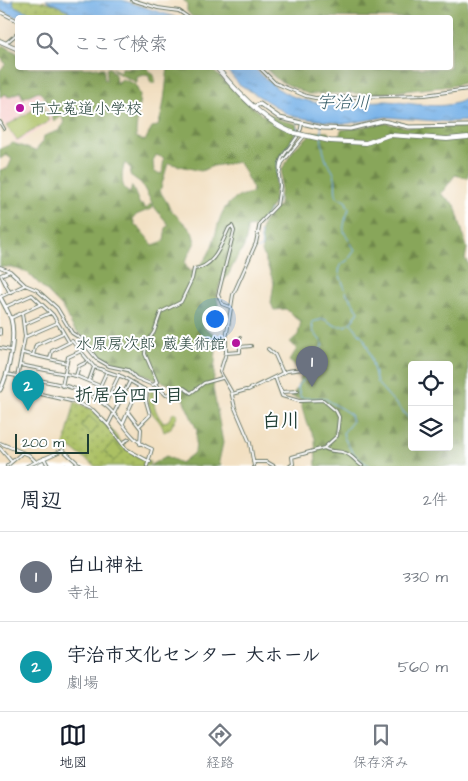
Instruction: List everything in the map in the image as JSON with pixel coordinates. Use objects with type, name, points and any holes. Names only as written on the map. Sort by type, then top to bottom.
[{"type":"main road","points":[[0,41],[15,48]]},
{"type":"main road","points":[[219,70],[279,127],[295,133],[327,140],[366,143],[389,135],[447,139],[468,137]]},
{"type":"street","points":[[132,0],[158,8],[179,11],[185,15]]},
{"type":"street","points":[[0,12],[15,20]]},
{"type":"street","points":[[6,43],[15,36]]},
{"type":"street","points":[[262,70],[275,83],[315,98],[425,96],[468,89]]},
{"type":"street","points":[[255,106],[260,104],[280,118],[321,127],[363,127],[384,121],[408,127],[468,126]]},
{"type":"street","points":[[0,122],[4,130]]},
{"type":"street","points":[[274,466],[267,462],[254,465],[250,443],[235,408],[232,394],[222,378],[220,368],[226,352],[230,307],[240,277],[256,243],[260,223],[277,205],[281,159],[301,134],[299,123]]},
{"type":"street","points":[[280,171],[293,147],[304,135]]},
{"type":"street","points":[[155,384],[157,382],[145,351],[146,342],[154,332],[158,316],[163,310],[181,302],[192,279],[194,269],[201,268],[218,254],[229,228],[232,226],[234,231],[218,295],[222,304],[230,307]]},
{"type":"street","points":[[0,268],[10,271],[25,285],[38,290],[57,308],[72,333],[80,338],[97,359],[109,366],[132,371],[136,378],[155,384],[166,395],[184,388],[191,393],[204,384],[222,378]]},
{"type":"street","points":[[10,271],[2,275],[10,292]]},
{"type":"street","points":[[0,390],[6,374],[13,330],[11,318],[0,297],[25,285]]},
{"type":"street","points":[[6,308],[32,295],[51,312],[69,343]]},
{"type":"street","points":[[11,318],[41,304]]},
{"type":"street","points":[[25,324],[51,312]]},
{"type":"street","points":[[22,313],[25,324],[25,337],[15,388],[75,402],[93,410],[133,454],[150,462]]},
{"type":"street","points":[[25,337],[58,322]]},
{"type":"street","points":[[0,329],[0,334]]},
{"type":"street","points":[[33,355],[36,345],[64,332]]},
{"type":"street","points":[[226,352],[240,352],[240,338]]},
{"type":"street","points":[[50,359],[52,351],[72,341],[79,352],[94,367],[119,375],[147,391],[146,401],[150,415],[139,426]]},
{"type":"street","points":[[240,347],[251,346]]},
{"type":"street","points":[[0,348],[10,350]]},
{"type":"street","points":[[268,349],[275,355],[282,373]]},
{"type":"street","points":[[62,386],[68,357],[79,352]]},
{"type":"street","points":[[22,353],[67,363]]},
{"type":"street","points":[[76,376],[79,366],[88,362]]},
{"type":"street","points":[[20,365],[76,376],[100,386]]},
{"type":"street","points":[[88,381],[94,367]]},
{"type":"street","points":[[232,394],[276,378],[282,373],[303,369]]},
{"type":"street","points":[[94,397],[106,372]]},
{"type":"street","points":[[6,374],[79,390],[105,404],[123,423],[131,438],[152,449],[150,462],[147,466]]},
{"type":"street","points":[[105,404],[119,375]]},
{"type":"street","points":[[108,425],[131,382],[136,378]]},
{"type":"street","points":[[276,378],[282,392],[298,391]]},
{"type":"street","points":[[276,378],[280,393],[288,399],[323,400],[336,411],[339,417],[337,436],[324,448],[292,457],[293,464],[290,466]]},
{"type":"street","points":[[123,423],[140,387]]},
{"type":"street","points":[[75,402],[79,390]]},
{"type":"street","points":[[128,412],[139,426],[140,444]]},
{"type":"street","points":[[122,443],[131,438]]},
{"type":"street","points":[[0,443],[29,455],[35,462]]},
{"type":"street","points":[[0,448],[12,462]]},
{"type":"street","points":[[324,448],[331,452],[350,455],[362,466]]},
{"type":"street","points":[[27,466],[63,450],[82,466]]},
{"type":"street","points":[[7,466],[22,453]]},
{"type":"street","points":[[44,458],[48,466]]},
{"type":"street","points":[[57,466],[63,466]]},
{"type":"shaded area","points":[[38,89],[52,121],[17,143],[0,119],[0,95],[19,91],[24,97]]},
{"type":"green space","points":[[13,0],[46,2],[61,7],[71,15],[35,15],[14,6]]},
{"type":"green space","points":[[183,0],[468,0],[468,82],[451,86],[382,93],[308,94],[278,80],[267,70],[453,70],[453,15],[190,15],[187,11],[187,3]]},
{"type":"green space","points":[[3,45],[15,52],[15,70],[104,70],[104,79],[106,81],[107,70],[111,70],[115,75],[116,83],[122,79],[135,84],[140,95],[136,137],[145,141],[152,127],[158,126],[168,70],[212,70],[263,116],[268,113],[280,120],[296,124],[297,130],[277,165],[274,202],[258,226],[247,227],[243,248],[228,275],[220,283],[217,296],[219,310],[215,311],[211,316],[204,316],[203,327],[217,336],[213,388],[223,443],[219,461],[221,466],[149,466],[166,456],[181,463],[195,452],[197,430],[178,388],[99,355],[97,348],[74,329],[62,307],[28,273],[11,267],[0,267],[0,170],[8,168],[12,159],[6,155],[0,159],[0,149],[13,143],[35,151],[43,142],[44,136],[58,131],[64,124],[62,116],[54,122],[45,97],[38,91],[23,98],[20,92],[8,97],[6,94],[0,97],[0,70],[6,64],[0,57],[0,48]],"holes":[[[156,155],[164,158],[162,174],[154,172],[153,161]],[[239,162],[253,189],[252,193],[238,197],[229,203],[223,211],[209,252],[203,262],[191,272],[185,262],[195,242],[192,231],[172,211],[160,191],[168,163],[201,171],[213,166]],[[125,163],[131,169],[130,175],[141,183],[155,208],[169,225],[166,227],[164,241],[153,245],[139,228],[135,226],[133,219],[136,215],[153,208],[151,203],[146,209],[143,205],[140,205],[132,186],[130,193],[124,188],[122,176]]]},
{"type":"green space","points":[[114,70],[120,72],[121,70],[149,70],[154,75],[155,83],[151,83],[148,74],[137,77],[137,83]]},
{"type":"green space","points":[[43,104],[49,121],[17,140],[6,126]]},
{"type":"green space","points":[[384,123],[407,127],[468,127],[468,178],[455,175],[441,194],[455,205],[467,248],[465,259],[468,263],[468,466],[316,466],[315,438],[306,422],[300,400],[291,396],[296,390],[303,372],[289,361],[297,349],[290,342],[298,335],[301,321],[286,309],[274,310],[271,303],[274,283],[262,251],[261,230],[264,221],[279,205],[282,169],[294,149],[313,132],[328,132],[331,137],[340,135],[341,130]]},
{"type":"green space","points":[[151,387],[154,387],[153,397],[156,410],[163,422],[168,421],[174,412],[178,415],[170,429],[164,432],[150,409],[149,397]]},
{"type":"green space","points":[[75,402],[93,410],[108,425],[126,449],[150,462],[148,466],[95,466],[69,447],[63,450]]},
{"type":"green space","points":[[89,416],[99,425],[91,435],[81,426]]},
{"type":"green space","points":[[114,442],[123,452],[114,461],[104,451]]},
{"type":"water","points":[[0,0],[8,2],[13,0],[14,6],[35,15],[15,16],[0,10]]},
{"type":"water","points":[[46,0],[122,0],[169,15],[71,15],[69,11]]},
{"type":"water","points":[[227,70],[256,70],[283,92],[297,98],[327,105],[386,101],[439,106],[460,102],[468,97],[468,121],[449,122],[386,117],[345,124],[301,118],[289,115],[239,84]]},
{"type":"waterway","points":[[258,225],[277,202],[278,161],[298,133],[297,118]]},
{"type":"waterway","name":"宇治川","points":[[322,121],[322,146],[327,162],[334,174],[337,197],[345,200],[349,209],[344,223],[344,231],[355,250],[348,260],[340,265],[339,273],[347,294],[359,311],[346,326],[336,326],[324,319],[312,322],[313,331],[323,344],[307,377],[297,386],[301,398],[324,398],[350,414],[352,422],[343,433],[344,438],[357,457],[371,466]]},
{"type":"waterway","points":[[257,250],[262,246],[260,232]]},
{"type":"waterway","points":[[351,323],[364,339],[377,383],[408,418]]},
{"type":"place","name":"市立菟道小学校","points":[[20,108]]},
{"type":"place","name":"水原房次郎 蔵美術館","points":[[236,343]]},
{"type":"place","name":"白山神社","points":[[312,387]]},
{"type":"place","name":"宇治市文化センター 大ホール","points":[[28,411]]},
{"type":"district","name":"折居台四丁目","points":[[129,395]]},
{"type":"district","name":"白川","points":[[281,420]]}]
